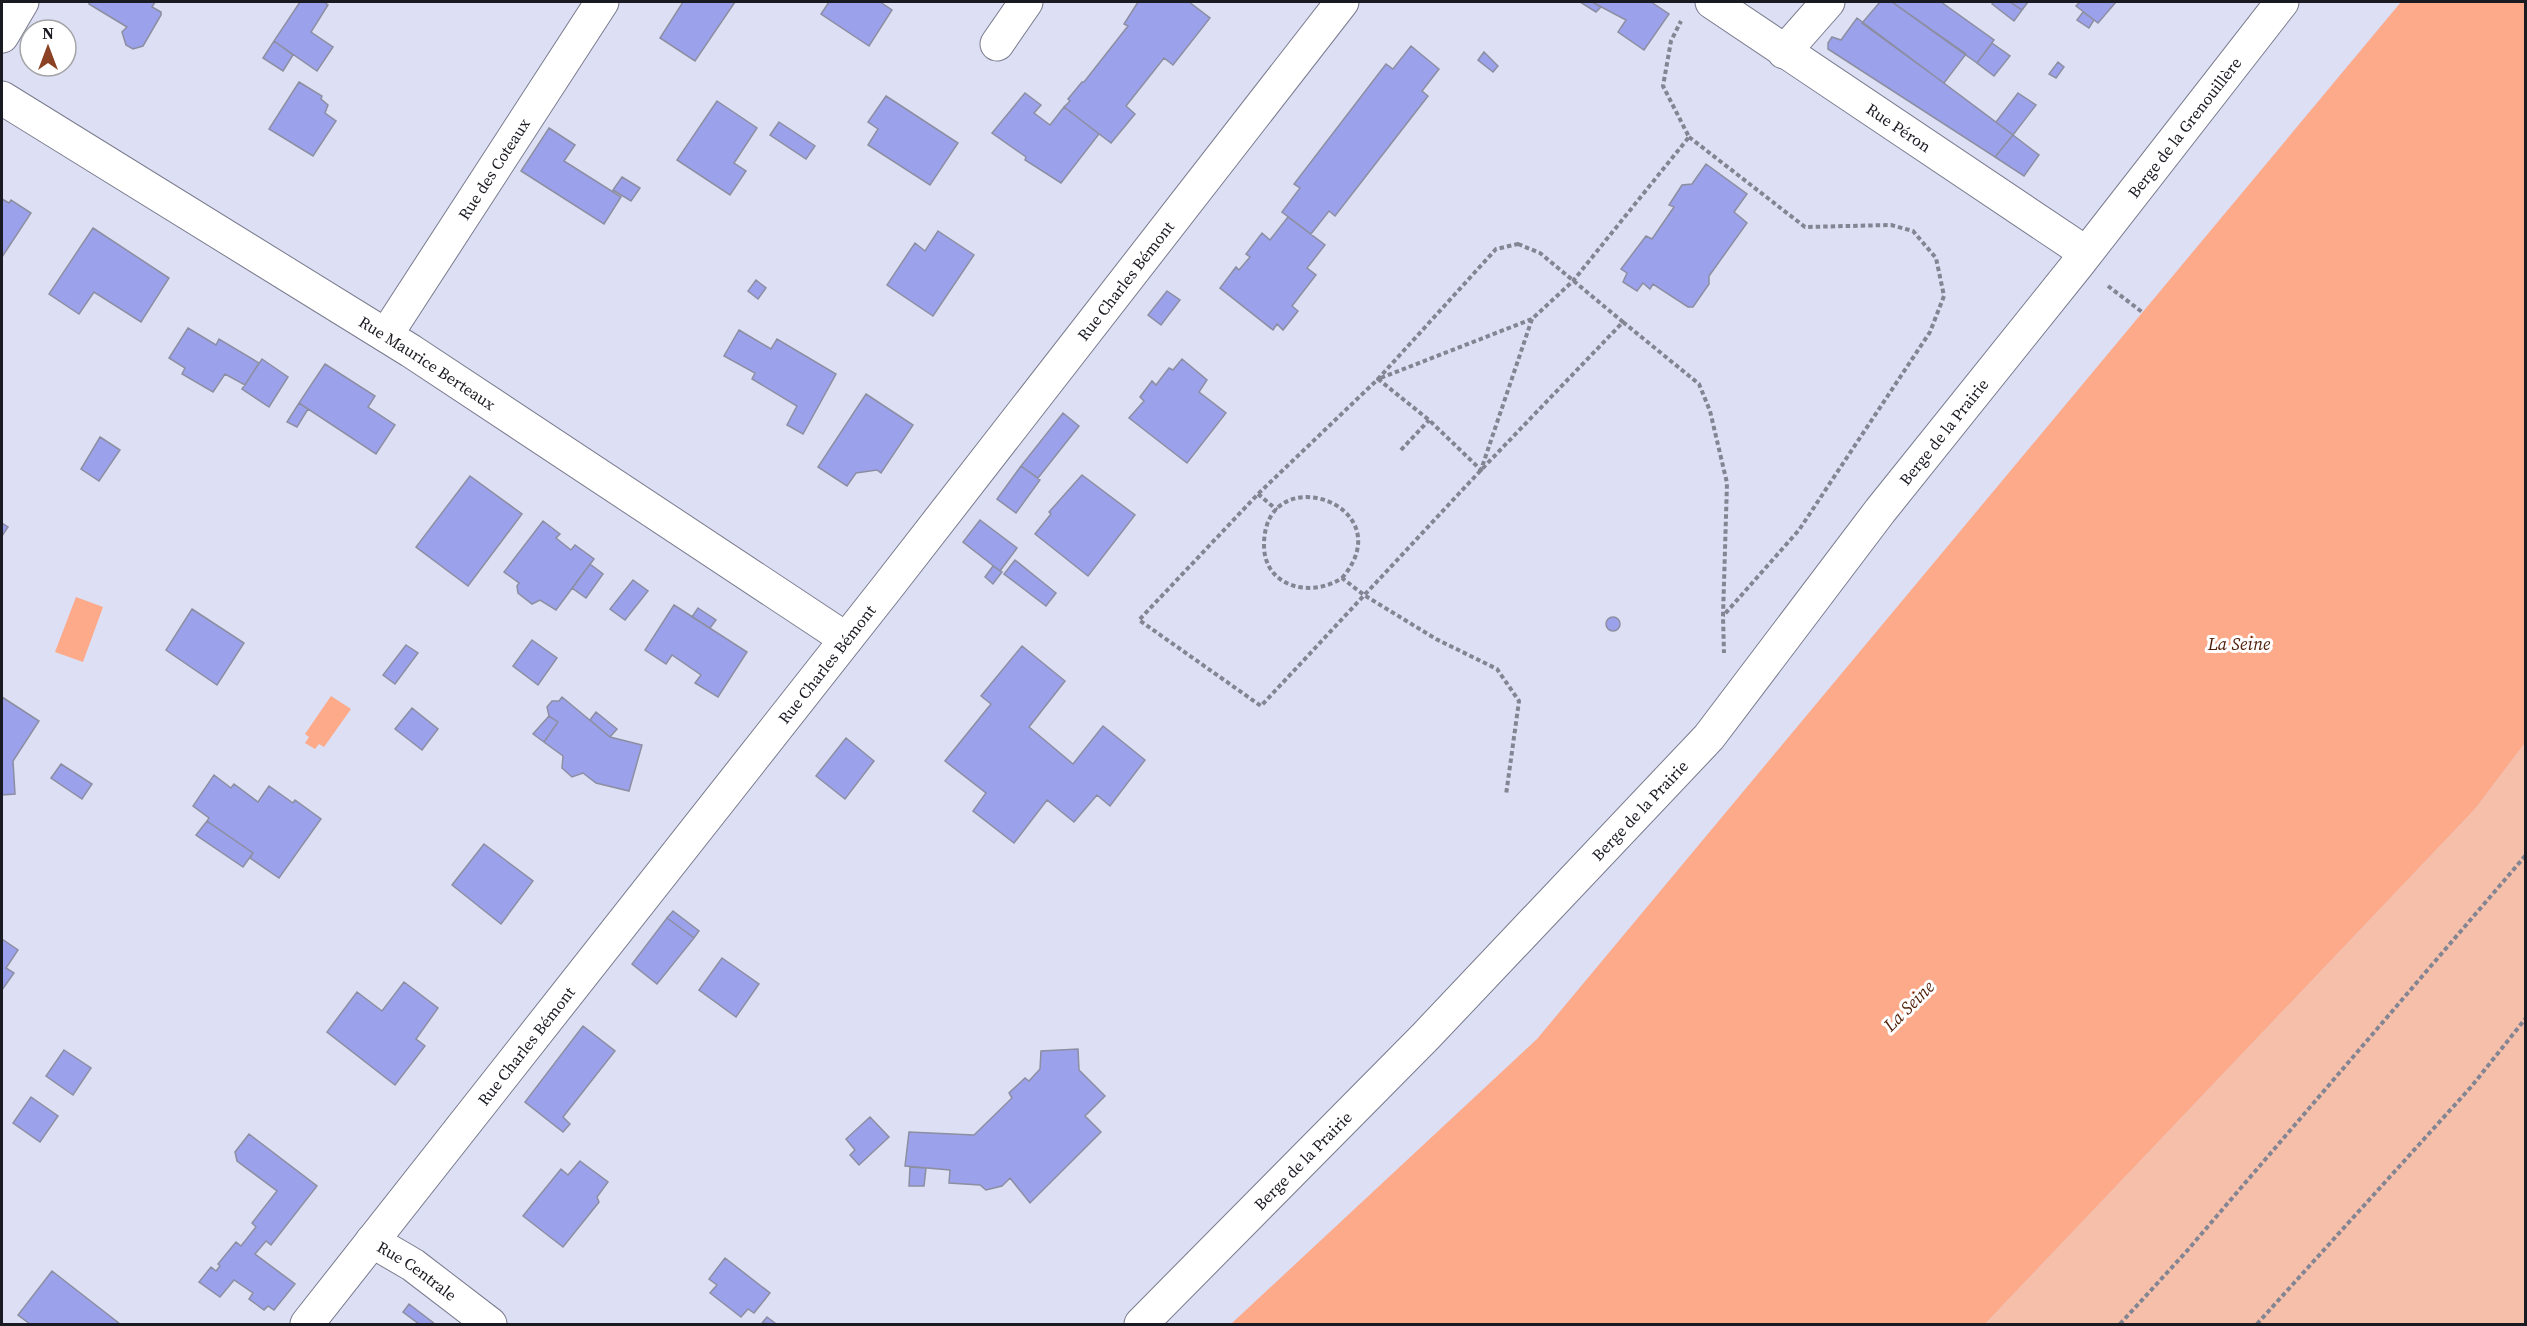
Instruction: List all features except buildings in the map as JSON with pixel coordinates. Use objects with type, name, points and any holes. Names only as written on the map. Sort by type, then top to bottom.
[{"type":"street","points":[[2,36],[22,2]]},
{"type":"street","name":"Rue des Coteaux","points":[[386,335],[602,2]]},
{"type":"street","points":[[998,44],[1026,2]]},
{"type":"street","name":"Rue Charles Bémont","points":[[307,1324],[846,639],[1342,2]]},
{"type":"street","points":[[1784,52],[1828,2]]},
{"type":"street","name":"Berge de la Grenouillère","points":[[2082,258],[2282,2]]},
{"type":"street","name":"Rue Péron","points":[[1699,6],[1784,52],[2082,258]]},
{"type":"street","name":"Rue Maurice Berteaux","points":[[2,98],[386,335],[846,639]]},
{"type":"street","name":"Berge de la Prairie","points":[[1141,1324],[1425,1037],[1709,737],[1880,511],[2082,258]]},
{"type":"street","name":"Rue Centrale","points":[[372,1241],[413,1265],[490,1324]]},
{"type":"path","points":[[1699,6],[1671,41],[1663,86],[1689,137],[1805,227],[1891,225],[1913,231],[1936,258],[1944,296],[1930,332],[1799,530],[1723,616]]},
{"type":"path","points":[[1378,379],[1532,319],[1573,281],[1689,137]]},
{"type":"path","points":[[1623,322],[1261,706],[1139,620],[1258,494],[1378,379],[1496,249],[1518,244],[1540,253],[1699,384],[1710,411],[1727,483],[1723,616],[1727,713]]},
{"type":"path","points":[[2082,258],[2142,312]]},
{"type":"path","points":[[1482,470],[1532,319]]},
{"type":"path","points":[[1378,379],[1429,420],[1482,470]]},
{"type":"path","points":[[1401,450],[1429,420]]},
{"type":"path","points":[[1258,494],[1277,510]]},
{"type":"path","points":[[1314,496],[1328,499],[1346,512],[1355,528],[1357,549],[1350,569],[1342,578],[1324,588],[1313,589],[1293,586],[1276,575],[1268,561],[1264,538],[1267,527],[1277,510],[1296,499],[1314,496]]},
{"type":"path","points":[[1342,578],[1364,595],[1436,639],[1497,669],[1519,701],[1506,795]]},
{"type":"path","points":[[2120,1324],[2194,1243],[2526,855]]},
{"type":"path","points":[[2257,1324],[2470,1087],[2526,1018]]},
{"type":"shaded area","points":[[2525,743],[2525,1324],[1985,1324],[2475,809]]},
{"type":"water","name":"La Seine","points":[[2401,2],[2525,2],[2525,743],[2475,809],[1985,1324],[1231,1324],[1537,1039]]},
{"type":"water","points":[[76,597],[103,607],[83,662],[55,652]]},
{"type":"water","points":[[331,696],[351,709],[324,747],[319,744],[315,749],[305,743],[309,737],[305,734]]}]
